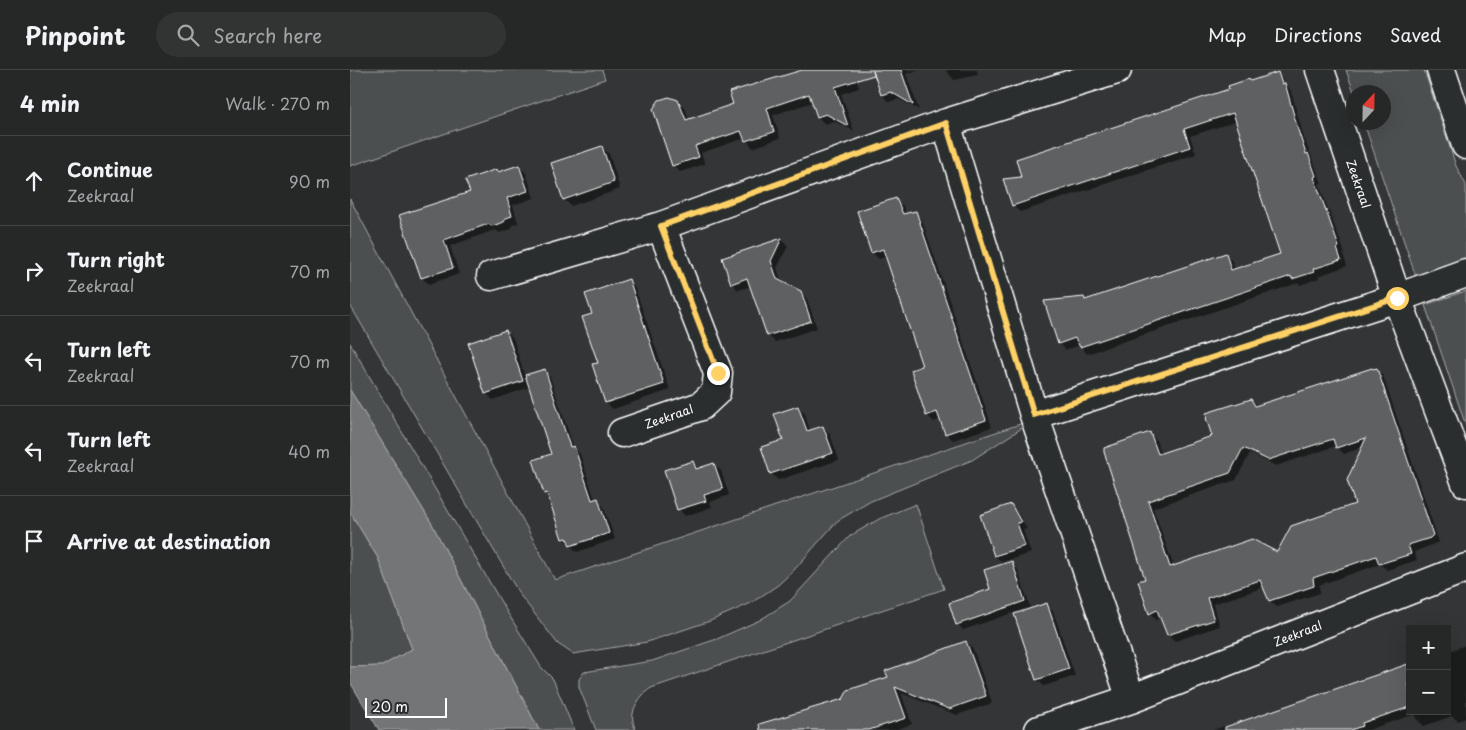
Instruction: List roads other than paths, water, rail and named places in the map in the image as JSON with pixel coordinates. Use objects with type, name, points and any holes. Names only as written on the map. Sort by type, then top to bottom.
[{"type":"street","points":[[491,276],[661,226],[946,123],[1117,70]]},
{"type":"street","name":"Zeekraal","points":[[1320,70],[1397,298],[1466,483]]},
{"type":"street","points":[[1441,70],[1466,145]]},
{"type":"street","points":[[946,123],[1034,415],[1131,699]]},
{"type":"street","name":"Zeekraal","points":[[622,433],[701,406],[716,392],[718,373],[661,226]]},
{"type":"street","points":[[1034,415],[1397,298],[1466,273]]},
{"type":"street","name":"Zeekraal","points":[[1040,730],[1131,699],[1466,568]]}]
